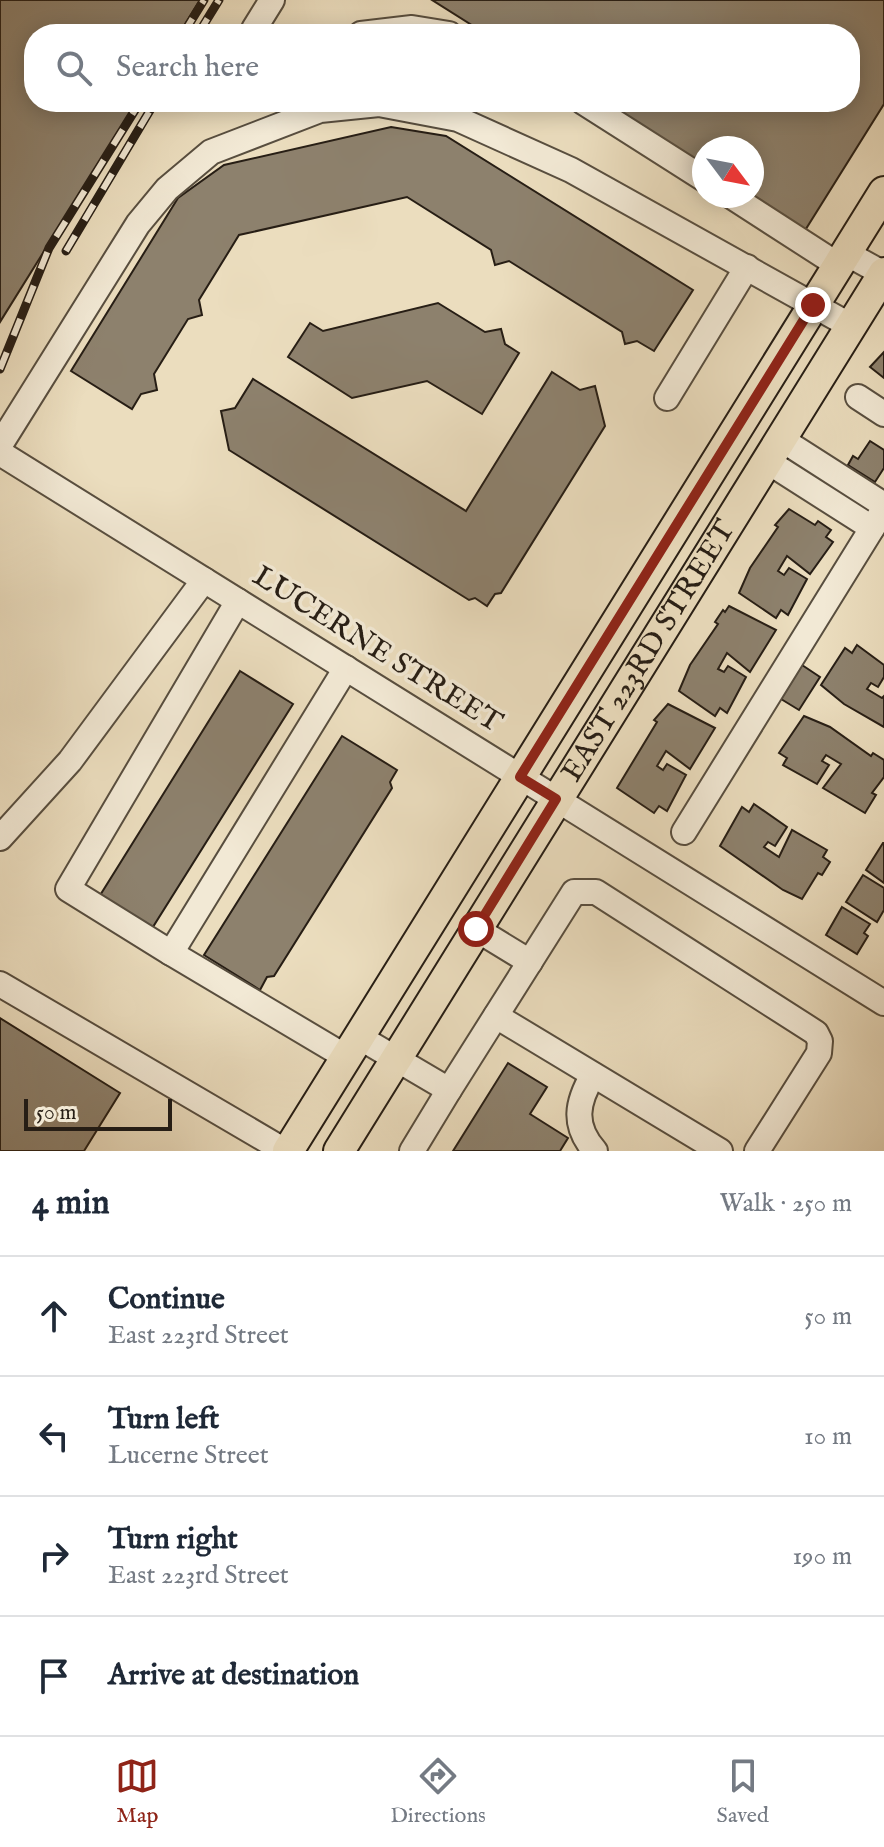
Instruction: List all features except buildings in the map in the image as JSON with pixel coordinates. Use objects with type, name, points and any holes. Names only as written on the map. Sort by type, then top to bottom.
[{"type":"main road","name":"EAST 223RD STREET","points":[[287,1151],[884,192]]},
{"type":"main road","name":"EAST 223RD STREET","points":[[339,1151],[884,273]]},
{"type":"street","points":[[257,24],[272,0]]},
{"type":"street","points":[[0,445],[138,224],[167,189],[211,152],[315,112]]},
{"type":"street","points":[[421,112],[458,119],[571,170],[851,326]]},
{"type":"street","points":[[599,112],[692,171]]},
{"type":"street","points":[[752,208],[842,259],[884,273]]},
{"type":"street","points":[[667,398],[747,267]]},
{"type":"street","points":[[858,397],[884,414]]},
{"type":"street","points":[[684,832],[880,514],[774,450]]},
{"type":"street","name":"LUCERNE STREET","points":[[0,453],[520,777],[880,992]]},
{"type":"street","points":[[0,838],[70,761],[204,580]]},
{"type":"street","points":[[238,601],[68,889],[171,953],[353,1047],[396,1059],[449,1090]]},
{"type":"street","points":[[171,953],[346,668]]},
{"type":"street","points":[[412,1151],[574,892],[596,892],[816,1033],[820,1041],[819,1053],[757,1151]]},
{"type":"street","points":[[476,929],[530,962]]},
{"type":"street","points":[[0,984],[287,1151]]},
{"type":"street","points":[[496,1016],[720,1151]]},
{"type":"street","points":[[593,1075],[579,1099],[578,1109],[579,1123],[595,1151]]},
{"type":"railway","points":[[189,24],[204,0]]},
{"type":"railway","points":[[204,24],[219,0]]},
{"type":"railway","points":[[0,369],[49,248],[134,112]]},
{"type":"railway","points":[[66,251],[149,112]]},
{"type":"route","points":[[476,929],[556,799],[520,777],[813,305]]}]
